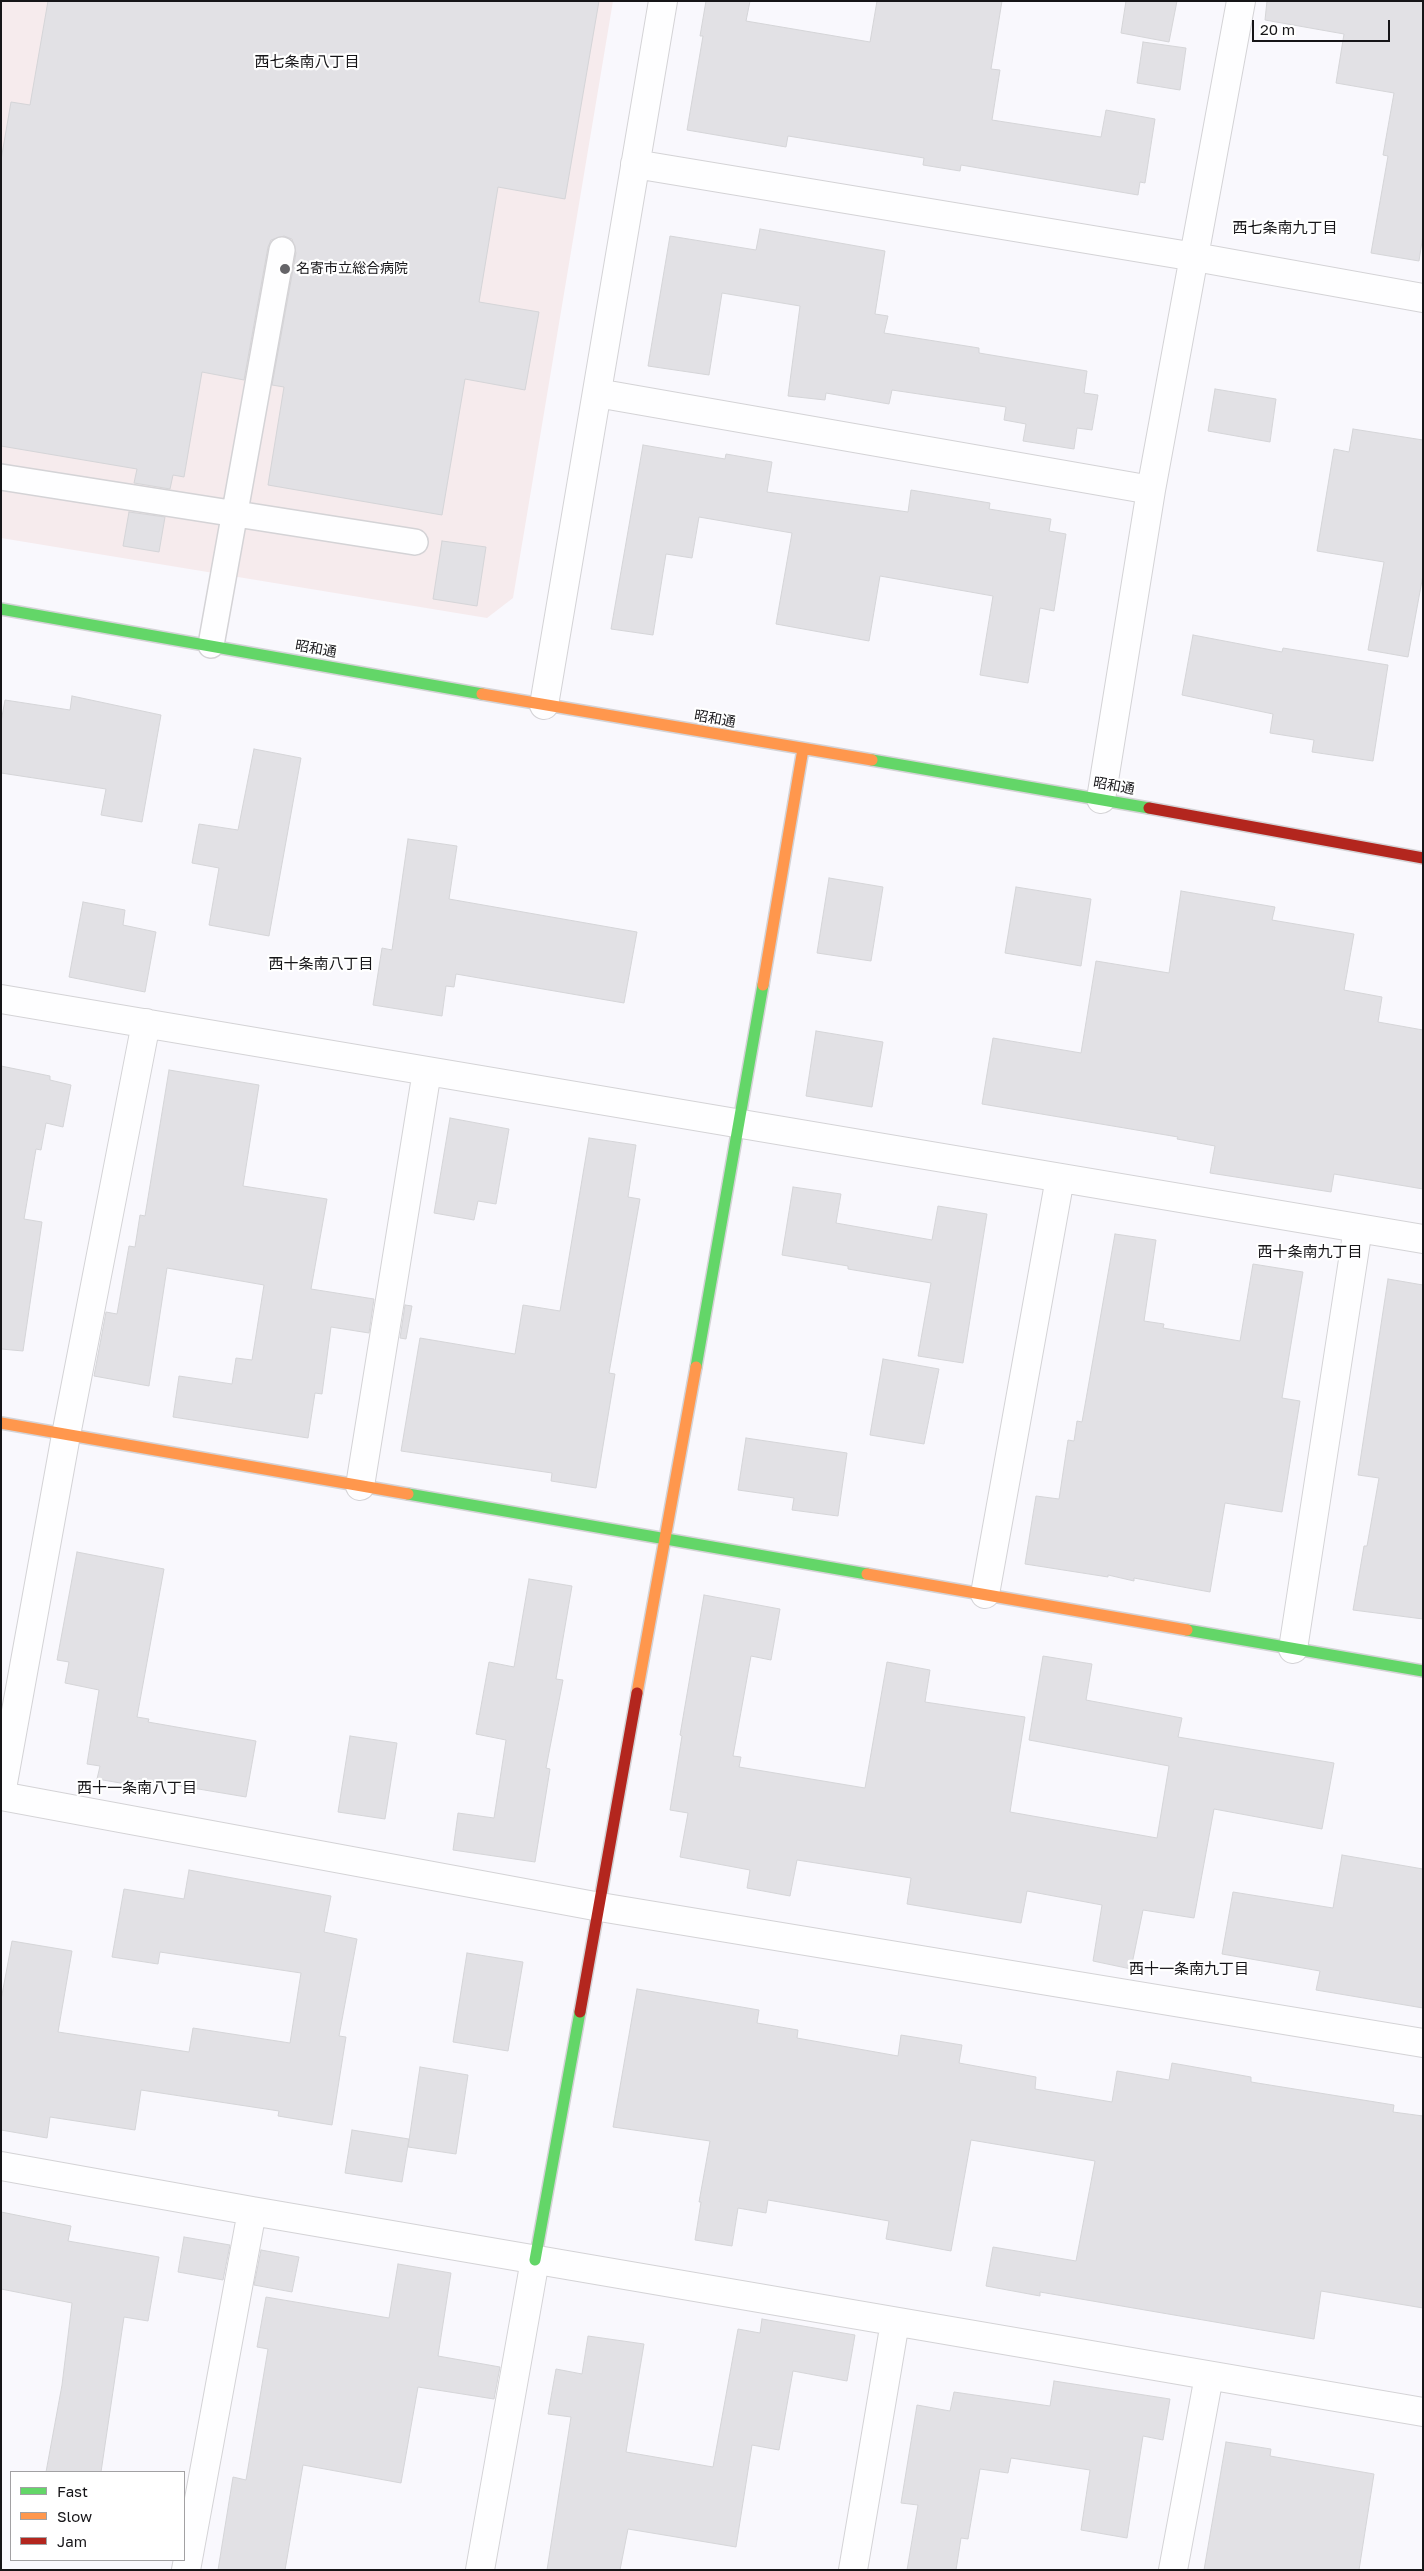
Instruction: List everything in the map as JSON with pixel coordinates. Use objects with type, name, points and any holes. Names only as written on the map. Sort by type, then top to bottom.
[{"type":"street","points":[[544,705],[662,1]]},
{"type":"street","points":[[1101,799],[1151,490],[1241,1]]},
{"type":"street","points":[[635,164],[1195,257],[1423,298]]},
{"type":"street","points":[[597,393],[1151,490]]},
{"type":"street","name":"昭和通","points":[[1,609],[544,705],[1101,799],[1423,858]]},
{"type":"street","points":[[480,2570],[740,1124],[803,748]]},
{"type":"street","points":[[1,999],[1423,1239]]},
{"type":"street","points":[[146,1023],[66,1434],[1,1795],[600,1907],[1423,2043]]},
{"type":"street","points":[[360,1486],[427,1071]]},
{"type":"street","points":[[985,1594],[1060,1178]]},
{"type":"street","points":[[1293,1649],[1358,1228]]},
{"type":"street","points":[[1,1423],[1423,1671]]},
{"type":"street","points":[[1,2166],[252,2212],[1423,2412]]},
{"type":"street","points":[[186,2570],[252,2212]]},
{"type":"street","points":[[853,2570],[895,2322]]},
{"type":"street","points":[[1173,2570],[1209,2376]]},
{"type":"lane","points":[[212,645],[282,250]]},
{"type":"lane","points":[[1,476],[415,542]]},
{"type":"shaded area","name":"名寄市立総合病院","points":[[1,1],[613,1],[513,598],[487,618],[1,538]]},
{"type":"building","name":"名寄市立総合病院","points":[[48,1],[599,1],[565,199],[498,187],[479,302],[539,312],[525,390],[465,379],[442,515],[268,485],[284,387],[272,385],[296,253],[292,239],[284,236],[271,240],[268,247],[244,380],[202,372],[184,477],[173,475],[170,489],[134,483],[137,469],[1,446],[1,160],[11,102],[30,105]]},
{"type":"building","points":[[706,1],[750,1],[746,21],[870,42],[877,1],[1002,1],[991,69],[1000,70],[992,120],[1101,137],[1106,110],[1155,119],[1145,183],[1140,182],[1138,195],[961,165],[960,171],[923,165],[924,158],[788,136],[786,147],[687,130],[703,36],[700,36]]},
{"type":"building","points":[[1126,1],[1177,1],[1169,42],[1121,33]]},
{"type":"building","points":[[1267,1],[1423,1],[1423,235],[1419,261],[1371,253],[1388,156],[1383,155],[1394,93],[1336,83],[1344,34],[1265,20]]},
{"type":"building","points":[[1143,42],[1186,48],[1180,90],[1137,83]]},
{"type":"building","points":[[760,229],[885,251],[875,314],[888,316],[884,333],[979,348],[979,353],[1087,371],[1084,393],[1098,395],[1092,430],[1077,428],[1074,449],[1023,441],[1026,424],[1004,420],[1006,407],[892,390],[889,404],[826,393],[825,400],[788,396],[800,306],[722,293],[709,375],[648,366],[670,236],[756,250]]},
{"type":"building","points":[[1215,389],[1276,399],[1270,442],[1208,431]]},
{"type":"building","points":[[1353,429],[1423,440],[1423,575],[1408,657],[1368,650],[1384,562],[1317,551],[1334,449],[1349,452]]},
{"type":"building","points":[[643,445],[725,459],[726,454],[772,462],[767,492],[908,512],[911,490],[990,503],[989,509],[1051,519],[1049,531],[1066,534],[1054,611],[1040,608],[1028,683],[980,675],[993,596],[880,576],[869,641],[776,624],[792,533],[699,517],[692,558],[666,554],[653,635],[611,629]]},
{"type":"building","points":[[129,512],[165,517],[159,552],[123,546]]},
{"type":"building","points":[[442,541],[486,547],[477,606],[433,599]]},
{"type":"building","points":[[1193,635],[1282,652],[1283,648],[1388,665],[1373,761],[1312,752],[1314,740],[1270,733],[1273,714],[1182,695]]},
{"type":"building","points":[[72,696],[161,715],[142,822],[101,815],[106,789],[1,773],[1,722],[5,700],[70,710]]},
{"type":"building","points":[[254,749],[301,758],[269,936],[209,925],[219,868],[192,863],[199,824],[238,830]]},
{"type":"building","points":[[408,839],[457,846],[449,899],[637,932],[624,1003],[456,974],[454,987],[446,986],[442,1016],[373,1005],[382,948],[392,950]]},
{"type":"building","points":[[829,878],[883,887],[871,961],[817,953]]},
{"type":"building","points":[[1016,887],[1091,899],[1081,966],[1005,953]]},
{"type":"building","points":[[1181,891],[1275,907],[1272,920],[1354,934],[1344,990],[1382,997],[1378,1022],[1423,1030],[1423,1189],[1334,1174],[1331,1192],[1210,1173],[1215,1146],[1177,1139],[1178,1137],[982,1104],[993,1038],[1081,1053],[1096,961],[1169,973]]},
{"type":"building","points":[[83,902],[125,910],[123,925],[156,932],[145,992],[69,977]]},
{"type":"building","points":[[816,1031],[883,1042],[872,1107],[806,1096]]},
{"type":"building","points":[[1,1066],[50,1076],[50,1080],[71,1085],[63,1127],[46,1123],[41,1150],[36,1149],[24,1219],[42,1222],[23,1351],[1,1349]]},
{"type":"building","points":[[169,1070],[259,1085],[243,1186],[327,1199],[311,1289],[374,1299],[369,1333],[331,1327],[322,1394],[315,1393],[308,1438],[173,1417],[179,1376],[232,1384],[236,1358],[252,1360],[264,1285],[167,1268],[149,1386],[94,1376],[106,1312],[117,1314],[129,1246],[135,1247],[140,1215],[145,1216]]},
{"type":"building","points":[[450,1118],[509,1129],[496,1204],[478,1201],[474,1220],[434,1213]]},
{"type":"building","points":[[589,1138],[636,1145],[628,1197],[640,1199],[609,1373],[615,1374],[596,1488],[551,1481],[552,1473],[401,1451],[420,1338],[515,1354],[523,1305],[560,1311]]},
{"type":"building","points":[[793,1187],[841,1194],[836,1223],[932,1240],[938,1206],[987,1214],[963,1363],[918,1356],[931,1283],[848,1269],[848,1266],[782,1255]]},
{"type":"building","points":[[1115,1234],[1156,1240],[1144,1321],[1164,1324],[1163,1328],[1240,1341],[1253,1264],[1303,1272],[1282,1398],[1300,1401],[1282,1512],[1225,1503],[1210,1592],[1134,1578],[1134,1581],[1108,1575],[1108,1577],[1025,1564],[1036,1496],[1059,1499],[1068,1440],[1074,1441],[1077,1421],[1082,1422]]},
{"type":"building","points":[[1388,1279],[1423,1285],[1423,1619],[1353,1610],[1364,1546],[1367,1546],[1379,1478],[1358,1475]]},
{"type":"building","points":[[405,1305],[412,1306],[406,1339],[400,1338]]},
{"type":"building","points":[[883,1359],[939,1369],[924,1444],[870,1435]]},
{"type":"building","points":[[746,1438],[847,1453],[838,1516],[792,1510],[794,1498],[738,1490]]},
{"type":"building","points":[[77,1552],[164,1569],[137,1717],[149,1719],[148,1722],[256,1741],[246,1797],[139,1779],[138,1786],[97,1779],[100,1766],[87,1764],[99,1690],[65,1683],[69,1662],[57,1660]]},
{"type":"building","points":[[529,1579],[572,1586],[556,1679],[563,1680],[546,1768],[550,1769],[535,1862],[453,1850],[458,1813],[494,1818],[506,1740],[476,1734],[489,1662],[514,1667]]},
{"type":"building","points":[[704,1595],[780,1609],[771,1660],[751,1656],[733,1756],[741,1757],[739,1767],[865,1788],[887,1662],[930,1670],[925,1702],[1025,1717],[1010,1812],[1157,1838],[1169,1766],[1029,1740],[1043,1656],[1092,1664],[1086,1700],[1182,1718],[1178,1737],[1334,1763],[1322,1829],[1214,1809],[1194,1918],[1143,1910],[1131,1969],[1093,1961],[1102,1905],[1027,1891],[1021,1923],[907,1904],[911,1878],[797,1860],[790,1896],[747,1888],[750,1870],[680,1857],[688,1813],[670,1810],[682,1736],[680,1735]]},
{"type":"building","points":[[350,1736],[397,1743],[385,1819],[338,1812]]},
{"type":"building","points":[[1342,1855],[1423,1869],[1423,2008],[1316,1990],[1320,1971],[1222,1954],[1233,1892],[1333,1908]]},
{"type":"building","points":[[189,1870],[331,1896],[324,1932],[357,1939],[339,2036],[346,2037],[332,2125],[278,2116],[279,2111],[141,2090],[135,2130],[50,2117],[47,2138],[1,2130],[1,2000],[12,1941],[72,1951],[58,2032],[189,2052],[193,2028],[290,2043],[301,1973],[160,1952],[158,1964],[112,1957],[124,1889],[184,1899]]},
{"type":"building","points":[[467,1953],[523,1962],[508,2051],[453,2042]]},
{"type":"building","points":[[637,1989],[759,2010],[757,2023],[798,2030],[797,2038],[898,2056],[901,2035],[962,2045],[959,2063],[1036,2077],[1035,2089],[1112,2102],[1117,2071],[1169,2080],[1172,2063],[1251,2077],[1251,2082],[1394,2105],[1393,2112],[1423,2116],[1423,2308],[1321,2291],[1314,2339],[1040,2292],[1040,2296],[986,2286],[993,2247],[1076,2261],[1095,2161],[971,2140],[951,2251],[886,2239],[889,2221],[768,2200],[766,2213],[738,2208],[732,2246],[695,2240],[701,2202],[699,2202],[710,2141],[613,2127]]},
{"type":"building","points":[[420,2067],[468,2075],[456,2154],[408,2147]]},
{"type":"building","points":[[352,2130],[409,2139],[402,2182],[345,2173]]},
{"type":"building","points":[[1,2212],[71,2226],[68,2241],[159,2257],[148,2321],[124,2317],[101,2471],[46,2471],[62,2385],[72,2303],[1,2289]]},
{"type":"building","points":[[184,2237],[230,2245],[223,2280],[178,2272]]},
{"type":"building","points":[[261,2250],[299,2257],[292,2292],[254,2285]]},
{"type":"building","points":[[398,2264],[451,2273],[438,2356],[500,2367],[494,2399],[418,2387],[401,2483],[303,2465],[285,2570],[218,2570],[233,2477],[246,2480],[268,2349],[257,2347],[266,2297],[389,2318]]},
{"type":"building","points":[[762,2319],[855,2335],[847,2381],[793,2371],[779,2450],[752,2445],[736,2547],[628,2529],[620,2570],[547,2570],[571,2417],[548,2414],[556,2369],[582,2374],[588,2336],[644,2344],[626,2452],[713,2467],[738,2329],[760,2333]]},
{"type":"building","points":[[1054,2381],[1170,2399],[1163,2440],[1143,2436],[1127,2538],[1081,2530],[1090,2470],[1011,2458],[1008,2473],[980,2469],[968,2539],[961,2538],[956,2570],[907,2570],[918,2505],[901,2503],[917,2405],[950,2411],[954,2392],[1050,2406]]},
{"type":"building","points":[[1226,2442],[1271,2449],[1270,2456],[1374,2474],[1359,2570],[1204,2570]]},
{"type":"traffic: fast","points":[[1,609],[482,694]]},
{"type":"traffic: fast","points":[[872,760],[1149,808]]},
{"type":"traffic: fast","points":[[696,1367],[763,985]]},
{"type":"traffic: fast","points":[[408,1494],[867,1574]]},
{"type":"traffic: fast","points":[[1187,1630],[1423,1671]]},
{"type":"traffic: fast","points":[[535,2260],[580,2012]]},
{"type":"traffic: slow","points":[[482,694],[872,760]]},
{"type":"traffic: slow","points":[[763,985],[803,749]]},
{"type":"traffic: slow","points":[[637,1693],[696,1367]]},
{"type":"traffic: slow","points":[[1,1423],[408,1494]]},
{"type":"traffic: slow","points":[[867,1574],[1187,1630]]},
{"type":"traffic: jam","points":[[1149,808],[1423,858]]},
{"type":"traffic: jam","points":[[580,2012],[637,1693]]},
{"type":"place","name":"名寄市立総合病院","points":[[285,269]]},
{"type":"district","name":"西七条南八丁目","points":[[307,62]]},
{"type":"district","name":"西七条南九丁目","points":[[1285,228]]},
{"type":"district","name":"西十条南八丁目","points":[[321,964]]},
{"type":"district","name":"西十条南九丁目","points":[[1310,1252]]},
{"type":"district","name":"西十一条南八丁目","points":[[137,1788]]},
{"type":"district","name":"西十一条南九丁目","points":[[1189,1969]]}]
